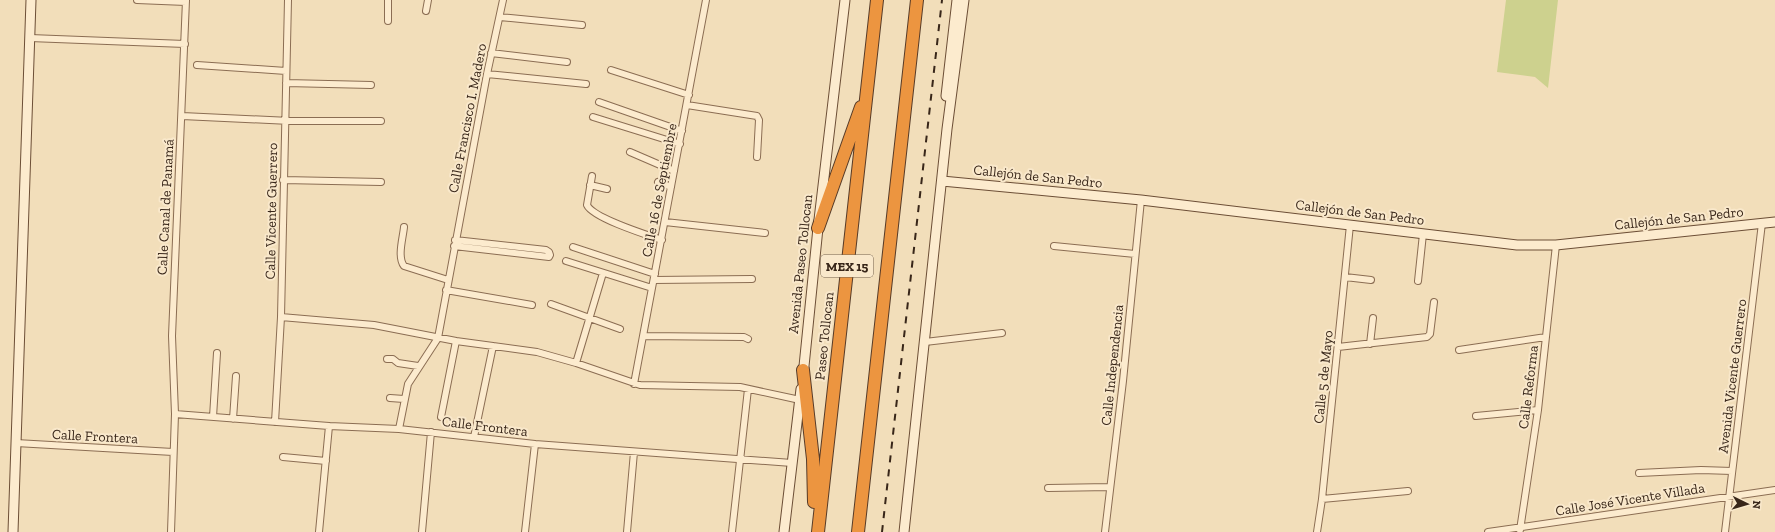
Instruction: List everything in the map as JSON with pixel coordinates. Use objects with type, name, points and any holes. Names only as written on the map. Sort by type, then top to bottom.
[{"type":"highway","name":"Paseo Tollocan","points":[[817,532],[877,0]]},
{"type":"highway","name":"MEX 15","points":[[858,532],[917,0]]},
{"type":"highway","points":[[818,228],[867,89]]},
{"type":"highway","points":[[803,370],[813,460],[817,532]]},
{"type":"highway","points":[[866,532],[872,437],[872,409]]},
{"type":"main road","points":[[13,532],[31,0]]},
{"type":"main road","name":"Avenida Paseo Tollocan","points":[[784,532],[845,0]]},
{"type":"main road","points":[[944,167],[942,144],[944,112],[957,0]]},
{"type":"main road","points":[[904,532],[942,181],[964,0]]},
{"type":"main road","name":"Callejón de San Pedro","points":[[942,181],[1141,200],[1517,245],[1556,245],[1775,222]]},
{"type":"street","points":[[137,0],[186,1]]},
{"type":"street","name":"Calle Vicente Guerrero","points":[[275,422],[281,317],[288,0]]},
{"type":"street","points":[[388,0],[388,21]]},
{"type":"street","points":[[426,11],[428,0]]},
{"type":"street","name":"Calle Francisco I. Madero","points":[[399,429],[408,384],[418,366],[438,338],[491,53],[503,0]]},
{"type":"street","name":"Calle 16 de Septiembre","points":[[634,384],[706,0]]},
{"type":"street","name":"Calle Canal de Panamá","points":[[171,532],[175,414],[172,336],[186,1]]},
{"type":"street","points":[[500,17],[582,24]]},
{"type":"street","points":[[30,38],[185,44]]},
{"type":"street","points":[[491,53],[567,62]]},
{"type":"street","points":[[197,65],[286,71]]},
{"type":"street","points":[[611,70],[689,95]]},
{"type":"street","points":[[487,74],[586,84]]},
{"type":"street","points":[[286,83],[372,85]]},
{"type":"street","points":[[599,102],[682,131]]},
{"type":"street","points":[[687,105],[757,116],[759,120],[757,156]]},
{"type":"street","points":[[182,116],[285,120],[381,121]]},
{"type":"street","points":[[592,117],[680,144]]},
{"type":"street","points":[[630,152],[674,171]]},
{"type":"street","points":[[592,176],[587,205],[591,211],[610,221],[662,240]]},
{"type":"street","points":[[283,180],[380,182]]},
{"type":"street","points":[[658,182],[671,187]]},
{"type":"street","points":[[590,186],[607,189]]},
{"type":"street","name":"Calle Independencia","points":[[1105,532],[1141,200]]},
{"type":"street","points":[[665,222],[764,233]]},
{"type":"street","name":"Avenida Vicente Guerrero","points":[[1725,532],[1762,223]]},
{"type":"street","name":"Calle 5 de Mayo","points":[[1317,532],[1322,499],[1350,225]]},
{"type":"street","points":[[404,227],[401,257],[402,264],[404,266],[448,280]]},
{"type":"street","points":[[1418,281],[1423,234]]},
{"type":"street","points":[[455,243],[549,257]]},
{"type":"street","name":"Calle Reforma","points":[[1520,530],[1538,410],[1556,245]]},
{"type":"street","points":[[573,246],[655,274]]},
{"type":"street","points":[[1054,246],[1135,254]]},
{"type":"street","points":[[566,261],[652,288]]},
{"type":"street","points":[[576,363],[603,273]]},
{"type":"street","points":[[1345,277],[1371,280]]},
{"type":"street","points":[[654,280],[752,279]]},
{"type":"street","points":[[446,290],[532,305]]},
{"type":"street","points":[[1338,347],[1428,336],[1431,331],[1434,302]]},
{"type":"street","points":[[551,304],[620,329]]},
{"type":"street","points":[[281,317],[374,325],[456,342],[538,352],[576,363],[634,384],[652,386],[718,386],[748,389],[800,400]]},
{"type":"street","points":[[1370,344],[1373,318]]},
{"type":"street","points":[[925,342],[1002,333]]},
{"type":"street","points":[[644,336],[744,337],[748,339]]},
{"type":"street","points":[[1459,350],[1546,337]]},
{"type":"street","points":[[441,417],[456,342]]},
{"type":"street","points":[[474,437],[493,346]]},
{"type":"street","points":[[213,417],[217,353]]},
{"type":"street","points":[[387,359],[393,359],[398,363],[418,366]]},
{"type":"street","points":[[233,419],[236,376]]},
{"type":"street","points":[[732,532],[748,389]]},
{"type":"street","points":[[390,398],[404,399]]},
{"type":"street","points":[[1476,416],[1538,410]]},
{"type":"street","name":"Calle Frontera","points":[[175,414],[330,426],[399,429],[535,444],[792,463]]},
{"type":"street","points":[[319,532],[330,426]]},
{"type":"street","points":[[422,532],[431,432]]},
{"type":"street","name":"Calle Frontera","points":[[16,443],[174,452]]},
{"type":"street","points":[[525,532],[535,444]]},
{"type":"street","points":[[627,532],[634,452]]},
{"type":"street","points":[[283,457],[326,461]]},
{"type":"street","points":[[1639,473],[1701,470],[1732,471]]},
{"type":"street","points":[[1048,488],[1110,487]]},
{"type":"street","name":"Calle José Vicente Villada","points":[[1488,532],[1520,530],[1729,496],[1775,490]]},
{"type":"street","points":[[1322,499],[1408,491]]},
{"type":"green space","points":[[1506,0],[1558,0],[1548,88],[1535,77],[1497,72]]},
{"type":"railway","points":[[882,532],[942,0]]}]
